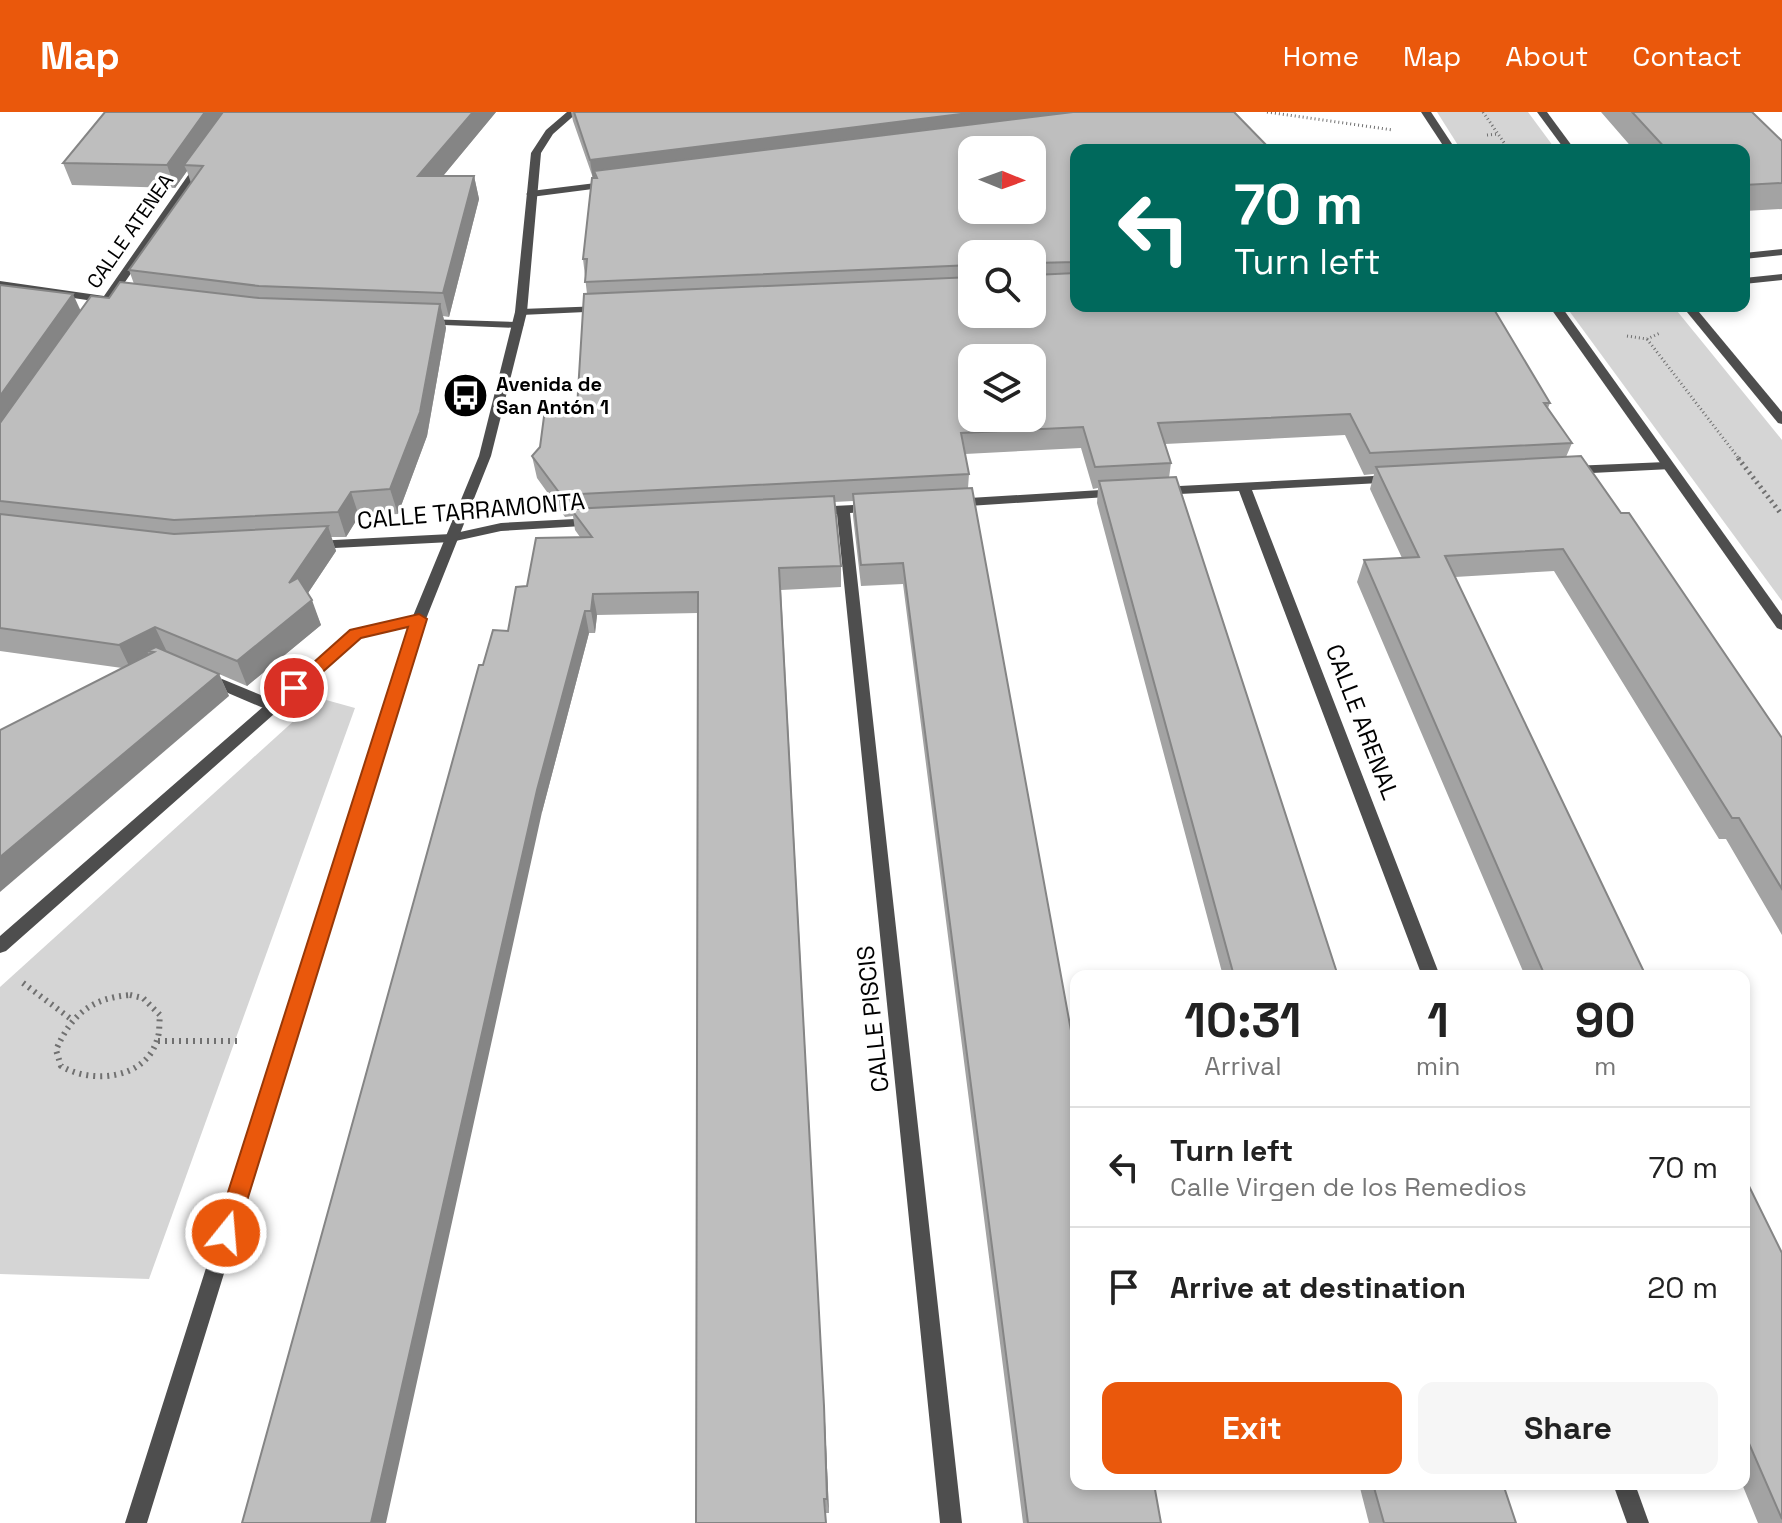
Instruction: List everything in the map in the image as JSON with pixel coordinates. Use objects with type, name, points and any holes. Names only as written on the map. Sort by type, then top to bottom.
[{"type":"street","points":[[136,1523],[419,619],[485,456],[519,318],[536,153],[549,132],[573,112]]},
{"type":"street","points":[[1426,112],[1447,144]]},
{"type":"street","points":[[1542,112],[1566,144]]},
{"type":"street","name":"CALLE ATENEA","points":[[89,325],[211,149]]},
{"type":"street","points":[[531,194],[625,182]]},
{"type":"street","points":[[1750,255],[1782,252]]},
{"type":"street","points":[[1750,280],[1782,277]]},
{"type":"street","points":[[0,284],[122,301]]},
{"type":"street","points":[[409,321],[519,318],[614,308]]},
{"type":"street","points":[[1559,312],[1782,625]]},
{"type":"street","points":[[1693,312],[1782,420]]},
{"type":"street","points":[[1552,471],[1666,466]]},
{"type":"street","points":[[1149,491],[1415,478]]},
{"type":"street","name":"CALLE ARENAL","points":[[1244,486],[1429,970]]},
{"type":"street","points":[[944,504],[1134,492]]},
{"type":"street","points":[[797,512],[883,507]]},
{"type":"street","name":"CALLE PISCIS","points":[[843,509],[951,1523]]},
{"type":"street","name":"CALLE TARRAMONTA","points":[[294,547],[451,538],[501,527],[613,521]]},
{"type":"street","points":[[0,946],[355,634],[419,619]]},
{"type":"street","points":[[193,672],[273,706]]},
{"type":"street","points":[[1626,1490],[1638,1523]]},
{"type":"path","points":[[1267,112],[1442,136]]},
{"type":"path","points":[[1483,112],[1505,144]]},
{"type":"path","points":[[1647,339],[1782,515]]},
{"type":"path","points":[[12,974],[71,1019]]},
{"type":"path","points":[[130,995],[143,998],[160,1015],[157,1041],[133,1068],[106,1079],[79,1079],[57,1062],[55,1049],[71,1019],[83,1009],[107,998],[130,995]]},
{"type":"path","points":[[157,1041],[245,1041]]},
{"type":"shaded area","points":[[1437,112],[1528,112],[1552,144],[1457,144]]},
{"type":"shaded area","points":[[1570,312],[1678,312],[1782,440],[1782,601]]},
{"type":"shaded area","points":[[319,698],[355,708],[149,1279],[0,1274],[0,987]]},
{"type":"building","points":[[105,112],[205,112],[167,165],[63,163]]},
{"type":"building","points":[[223,112],[473,112],[418,176],[474,176],[443,293],[259,286],[129,270],[203,166],[184,165]]},
{"type":"building","points":[[574,112],[977,112],[590,160]]},
{"type":"building","points":[[1073,112],[1234,112],[1265,144],[1070,144],[1070,262],[1046,263],[1046,240],[958,240],[958,266],[585,282],[587,259],[583,259],[592,178],[597,178],[594,171]]},
{"type":"building","points":[[1632,112],[1752,112],[1782,141],[1782,183],[1750,185],[1750,144],[1661,144]]},
{"type":"building","points":[[1070,273],[1070,312],[1496,312],[1550,403],[1544,403],[1572,443],[1370,453],[1350,414],[1158,423],[1171,463],[1095,467],[1083,427],[1046,429],[1046,344],[958,344],[958,432],[981,432],[961,433],[969,474],[561,495],[532,456],[540,447],[545,409],[577,408],[584,294],[958,278],[958,328],[1046,328],[1046,274]]},
{"type":"building","points":[[120,282],[259,298],[440,304],[420,412],[390,489],[351,492],[338,512],[174,520],[0,501],[0,423],[91,296],[109,298]]},
{"type":"building","points":[[0,285],[73,294],[0,396]]},
{"type":"building","points":[[1581,456],[1621,513],[1629,513],[1782,738],[1782,889],[1739,818],[1732,818],[1563,549],[1445,556],[1643,970],[1542,970],[1364,560],[1419,557],[1376,467]]},
{"type":"building","points":[[1176,477],[1336,970],[1232,970],[1099,481]]},
{"type":"building","points":[[972,488],[1070,1025],[1070,1490],[1155,1490],[1161,1523],[1028,1523],[903,563],[861,565],[853,494]]},
{"type":"building","points":[[834,496],[841,566],[779,568],[824,1406],[826,1523],[696,1523],[698,592],[593,594],[591,611],[585,611],[537,790],[371,1523],[242,1523],[479,665],[483,665],[493,630],[508,631],[516,587],[527,586],[536,538],[592,537],[571,509]]},
{"type":"building","points":[[0,514],[174,534],[328,526],[289,583],[298,578],[312,600],[237,661],[155,627],[119,645],[0,628]]},
{"type":"building","points":[[156,647],[219,674],[0,857],[0,730],[154,652],[147,651]]},
{"type":"building","points":[[1750,1188],[1782,1253],[1782,1519],[1750,1446]]},
{"type":"building","points":[[1375,1490],[1505,1490],[1516,1523],[1384,1523]]},
{"type":"place","name":"Avenida de San Antón 1","points":[[465,395]]},
{"type":"route","points":[[226,1233],[419,619],[355,634],[294,688]]}]
